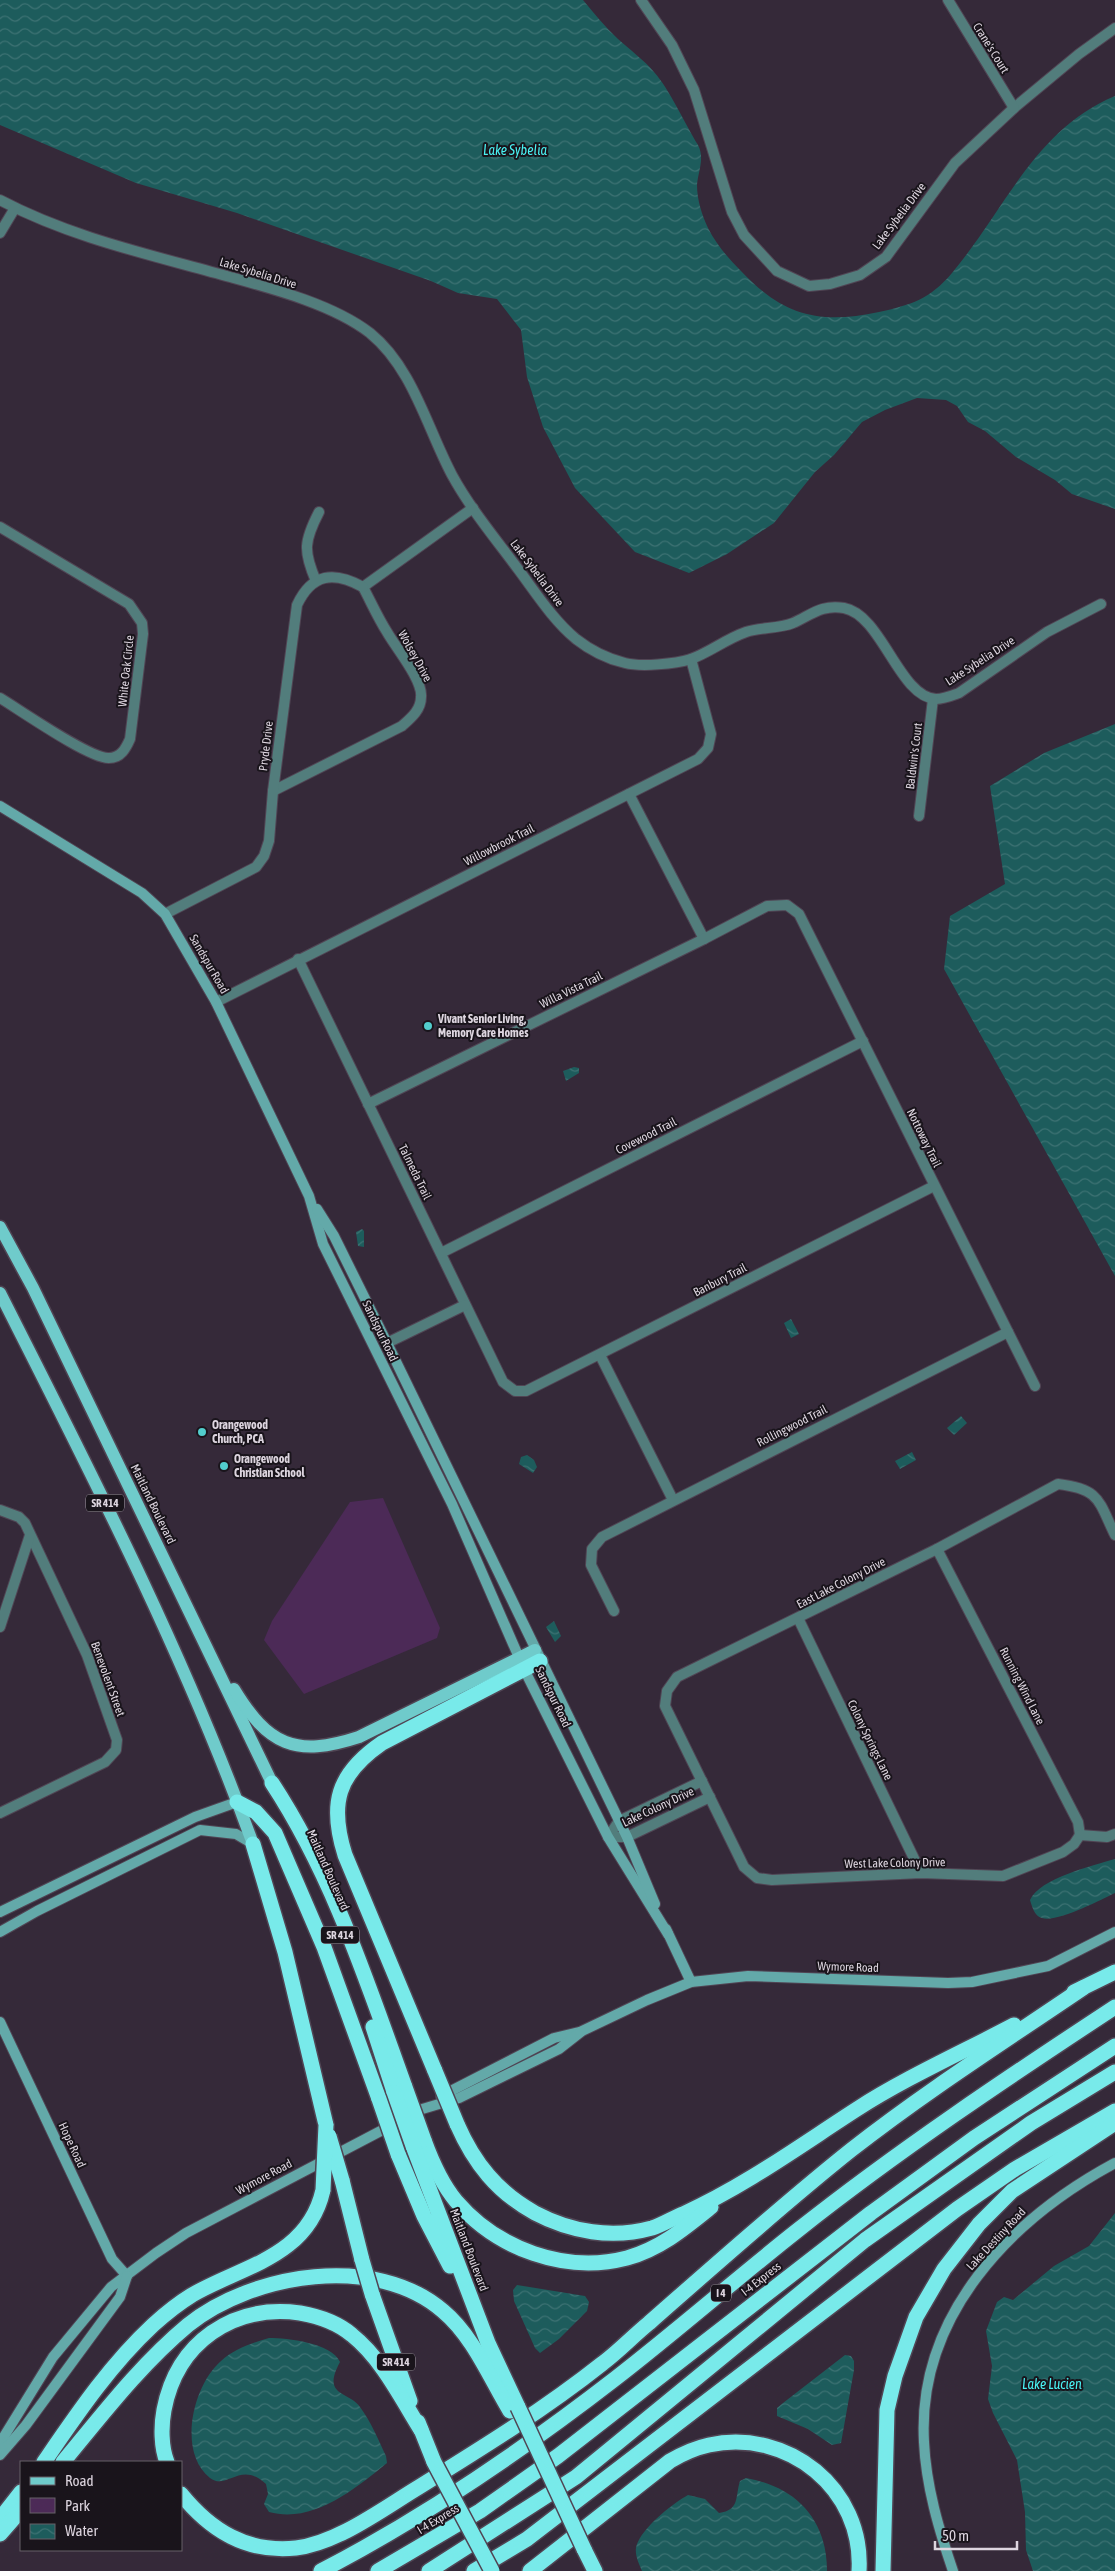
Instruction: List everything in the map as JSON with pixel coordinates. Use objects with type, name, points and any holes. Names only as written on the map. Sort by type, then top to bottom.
[{"type":"highway","points":[[537,1655],[382,1743],[366,1754],[352,1768],[338,1798],[336,1813],[338,1834],[345,1855],[457,2124],[475,2160],[501,2190],[528,2209],[571,2229],[610,2234],[653,2228],[737,2185],[860,2107],[1115,1972]]},
{"type":"highway","name":"Maitland Boulevard","points":[[272,1783],[337,1928],[400,2089],[488,2343],[514,2409],[562,2500],[595,2571]]},
{"type":"highway","points":[[238,1802],[256,1812],[275,1833],[324,1947],[398,2154],[424,2216],[488,2343]]},
{"type":"highway","name":"SR 414","points":[[252,1844],[285,1952],[326,2125],[372,2294],[434,2462],[492,2571]]},
{"type":"highway","points":[[182,2495],[201,2518],[229,2537],[262,2547],[297,2548],[335,2536],[371,2516],[490,2443],[558,2397],[605,2362],[849,2152],[896,2116],[1082,1988]]},
{"type":"highway","name":"I 4","points":[[321,2571],[374,2542],[489,2471],[618,2376],[798,2230],[893,2158],[1115,2008]]},
{"type":"highway","name":"I-4 Express","points":[[378,2571],[480,2511],[558,2456],[871,2213],[974,2138],[1115,2046]]},
{"type":"highway","points":[[429,2571],[576,2477],[864,2240],[1032,2123],[1115,2072]]},
{"type":"highway","points":[[474,2571],[535,2533],[957,2209],[1015,2169],[1115,2111]]},
{"type":"highway","points":[[883,2571],[887,2410],[901,2358],[916,2317],[944,2268],[979,2224],[1012,2191],[1115,2123]]},
{"type":"highway","points":[[45,2461],[125,2351],[155,2323],[192,2296],[255,2266],[293,2242],[313,2216],[322,2190],[326,2125]]},
{"type":"highway","points":[[418,2143],[456,2201],[488,2231],[504,2242],[531,2254],[564,2260],[606,2261],[627,2258],[667,2241],[737,2185]]},
{"type":"highway","points":[[64,2461],[155,2354],[190,2324],[224,2304],[258,2290],[313,2276],[353,2275],[376,2278],[419,2294],[442,2310],[456,2324],[514,2409]]},
{"type":"highway","points":[[166,2461],[162,2425],[168,2391],[184,2360],[207,2335],[237,2318],[276,2310],[316,2316],[352,2334],[379,2363],[421,2430]]},
{"type":"highway","points":[[530,2571],[670,2461],[690,2451],[728,2442],[767,2446],[787,2452],[802,2460],[834,2489],[853,2526],[858,2546],[859,2571]]},
{"type":"highway","points":[[0,2519],[20,2493]]},
{"type":"highway","points":[[0,2534],[20,2511]]},
{"type":"main road","name":"Sandspur Road","points":[[0,806],[142,892],[165,914],[216,1002],[309,1196],[334,1236],[387,1343],[619,1821],[691,1982]]},
{"type":"main road","name":"Sandspur Road","points":[[309,1196],[323,1244],[456,1512],[522,1663],[608,1837],[668,1934]]},
{"type":"main road","name":"Maitland Boulevard","points":[[0,1227],[37,1296],[272,1783]]},
{"type":"main road","name":"SR 414","points":[[0,1293],[167,1630],[238,1802],[252,1844]]},
{"type":"main road","points":[[375,1350],[387,1343]]},
{"type":"main road","points":[[183,1601],[248,1712],[259,1725],[277,1738],[296,1746],[316,1747],[337,1744],[359,1737],[522,1663]]},
{"type":"main road","points":[[0,1912],[195,1817],[238,1802]]},
{"type":"main road","points":[[0,1932],[37,1910],[200,1830],[236,1834],[252,1844]]},
{"type":"main road","name":"Wymore Road","points":[[0,2443],[53,2357],[112,2287],[156,2253],[186,2233],[419,2110],[455,2099],[560,2050],[582,2031],[647,2000],[691,1982],[748,1976],[948,1983],[972,1982],[1048,1966],[1115,1932]]},
{"type":"main road","name":"Hope Road","points":[[0,2022],[112,2259],[127,2276]]},
{"type":"main road","name":"Lake Destiny Road","points":[[953,2571],[938,2525],[924,2440],[927,2396],[937,2351],[950,2320],[967,2291],[1003,2246],[1030,2219],[1054,2201],[1115,2163]]},
{"type":"main road","points":[[0,2455],[26,2425],[120,2297],[127,2276]]},
{"type":"street","name":"Lake Sybelia Drive","points":[[641,0],[672,45],[694,90],[732,212],[744,235],[777,271],[809,286],[830,284],[860,275],[886,257],[955,163],[1014,108],[1078,54],[1115,28]]},
{"type":"street","name":"Crane's Court","points":[[948,0],[1014,108]]},
{"type":"street","name":"Lake Sybelia Drive","points":[[0,200],[70,232],[265,286],[332,312],[370,333],[388,350],[403,372],[452,475],[472,508],[553,616],[576,639],[599,654],[627,664],[666,664],[691,659],[734,636],[792,623],[816,610],[830,607],[846,608],[858,613],[868,623],[910,683],[922,694],[934,699],[959,693],[1048,632],[1101,604]]},
{"type":"street","points":[[0,233],[15,208]]},
{"type":"street","points":[[319,512],[310,529],[305,545],[307,561],[316,581],[332,576],[348,578],[363,587],[472,508]]},
{"type":"street","name":"White Oak Circle","points":[[0,527],[129,604],[142,623],[143,634],[130,739],[126,750],[116,756],[97,756],[0,698]]},
{"type":"street","name":"Pryde Drive","points":[[165,914],[256,867],[264,856],[269,841],[273,791],[297,605],[304,589],[316,581]]},
{"type":"street","name":"Wolsey Drive","points":[[273,791],[402,726],[414,715],[420,705],[422,696],[417,681],[387,632],[363,587]]},
{"type":"street","name":"Willowbrook Trail","points":[[216,1002],[698,759],[708,748],[711,734],[691,659]]},
{"type":"street","name":"Baldwin's Court","points":[[919,816],[934,699]]},
{"type":"street","points":[[629,794],[704,939]]},
{"type":"street","name":"Willa Vista Trail","points":[[368,1104],[704,939],[767,906],[787,905]]},
{"type":"street","name":"Nottoway Trail","points":[[787,905],[799,914],[1035,1386]]},
{"type":"street","name":"Talmeda Trail","points":[[298,960],[503,1382],[516,1391]]},
{"type":"street","name":"Covewood Trail","points":[[441,1253],[863,1041]]},
{"type":"street","name":"Banbury Trail","points":[[516,1391],[526,1391],[600,1355],[934,1186]]},
{"type":"street","points":[[387,1343],[465,1305]]},
{"type":"street","name":"Rollingwood Trail","points":[[614,1611],[591,1565],[592,1549],[602,1537],[1008,1332]]},
{"type":"street","points":[[600,1355],[673,1500]]},
{"type":"street","name":"East Lake Colony Drive","points":[[710,1797],[665,1706],[667,1691],[677,1677],[937,1549],[1058,1484],[1078,1486],[1096,1496],[1115,1535]]},
{"type":"street","name":"Benevolent Street","points":[[0,1510],[19,1517],[30,1535],[87,1654],[117,1740],[116,1750],[105,1762],[0,1813]]},
{"type":"street","points":[[0,1627],[30,1535]]},
{"type":"street","name":"Running Wind Lane","points":[[937,1549],[1078,1822],[1080,1835]]},
{"type":"street","name":"Colony Springs Lane","points":[[798,1618],[920,1873]]},
{"type":"street","name":"Lake Colony Drive","points":[[608,1837],[619,1821],[702,1781]]},
{"type":"street","name":"West Lake Colony Drive","points":[[710,1797],[744,1867],[757,1878],[772,1880],[920,1873],[1003,1876],[1063,1852],[1074,1844],[1080,1835]]},
{"type":"street","name":"Lake Colony Drive","points":[[608,1837],[627,1838],[710,1797]]},
{"type":"street","points":[[652,1805],[660,1821]]},
{"type":"street","points":[[1080,1835],[1107,1837],[1115,1834]]},
{"type":"green space","points":[[383,1498],[440,1628],[437,1638],[304,1694],[264,1640],[272,1621],[350,1502]]},
{"type":"water","name":"Lake Sybelia","points":[[0,0],[583,0],[618,39],[646,63],[672,97],[700,150],[701,160],[697,185],[699,202],[708,228],[718,245],[740,270],[771,297],[802,313],[819,316],[857,316],[879,312],[919,300],[928,295],[944,282],[971,249],[1042,150],[1063,129],[1087,111],[1115,96],[1115,509],[1072,494],[1055,480],[1016,457],[985,431],[968,422],[957,406],[946,400],[917,398],[885,410],[862,422],[834,455],[815,472],[774,523],[727,554],[689,573],[635,552],[575,488],[543,427],[527,377],[521,330],[497,299],[458,293],[431,281],[237,213],[136,183],[0,125]]},
{"type":"water","points":[[1115,724],[1115,1276],[944,969],[950,916],[1005,884],[990,786],[1044,753]]},
{"type":"water","points":[[574,1067],[579,1068],[579,1073],[566,1081],[563,1071]]},
{"type":"water","points":[[362,1229],[364,1231],[364,1247],[358,1246],[356,1232]]},
{"type":"water","points":[[791,1319],[799,1334],[791,1338],[784,1323]]},
{"type":"water","points":[[961,1416],[967,1423],[954,1435],[947,1428]]},
{"type":"water","points":[[912,1452],[916,1460],[900,1469],[895,1461]]},
{"type":"water","points":[[527,1455],[534,1460],[537,1467],[533,1473],[519,1464],[521,1457]]},
{"type":"water","points":[[554,1621],[561,1636],[555,1642],[546,1627]]},
{"type":"water","points":[[1115,1859],[1115,1893],[1058,1917],[1042,1918],[1035,1913],[1030,1900],[1044,1885],[1081,1869]]},
{"type":"water","name":"Lake Lucien","points":[[1115,2213],[1115,2571],[1033,2571],[1026,2550],[1025,2512],[1017,2460],[988,2399],[992,2366],[986,2331],[997,2302],[1004,2297],[1013,2300],[1054,2266],[1089,2246]]},
{"type":"water","points":[[517,2285],[585,2296],[589,2302],[587,2311],[559,2339],[540,2353],[535,2348],[514,2301],[513,2290]]},
{"type":"water","points":[[269,2338],[287,2339],[319,2346],[335,2356],[340,2362],[335,2373],[335,2387],[360,2407],[386,2456],[387,2463],[347,2493],[317,2509],[302,2513],[285,2514],[269,2512],[264,2504],[268,2494],[266,2484],[257,2477],[249,2475],[216,2481],[210,2478],[200,2466],[194,2452],[192,2436],[193,2419],[203,2386],[211,2372],[221,2361],[237,2350]]},
{"type":"water","points":[[845,2355],[851,2356],[854,2361],[854,2370],[841,2443],[832,2445],[808,2429],[777,2416],[777,2408]]},
{"type":"water","points":[[746,2478],[764,2482],[780,2489],[805,2508],[815,2521],[821,2536],[826,2552],[827,2571],[642,2571],[636,2548],[643,2533],[657,2518],[688,2495],[705,2499],[719,2513],[726,2511],[734,2506],[740,2481]]},
{"type":"place","name":"Vivant Senior Living, Memory Care Homes","points":[[428,1026]]},
{"type":"place","name":"Orangewood Church, PCA","points":[[202,1432]]},
{"type":"place","name":"Orangewood Christian School","points":[[224,1466]]}]
